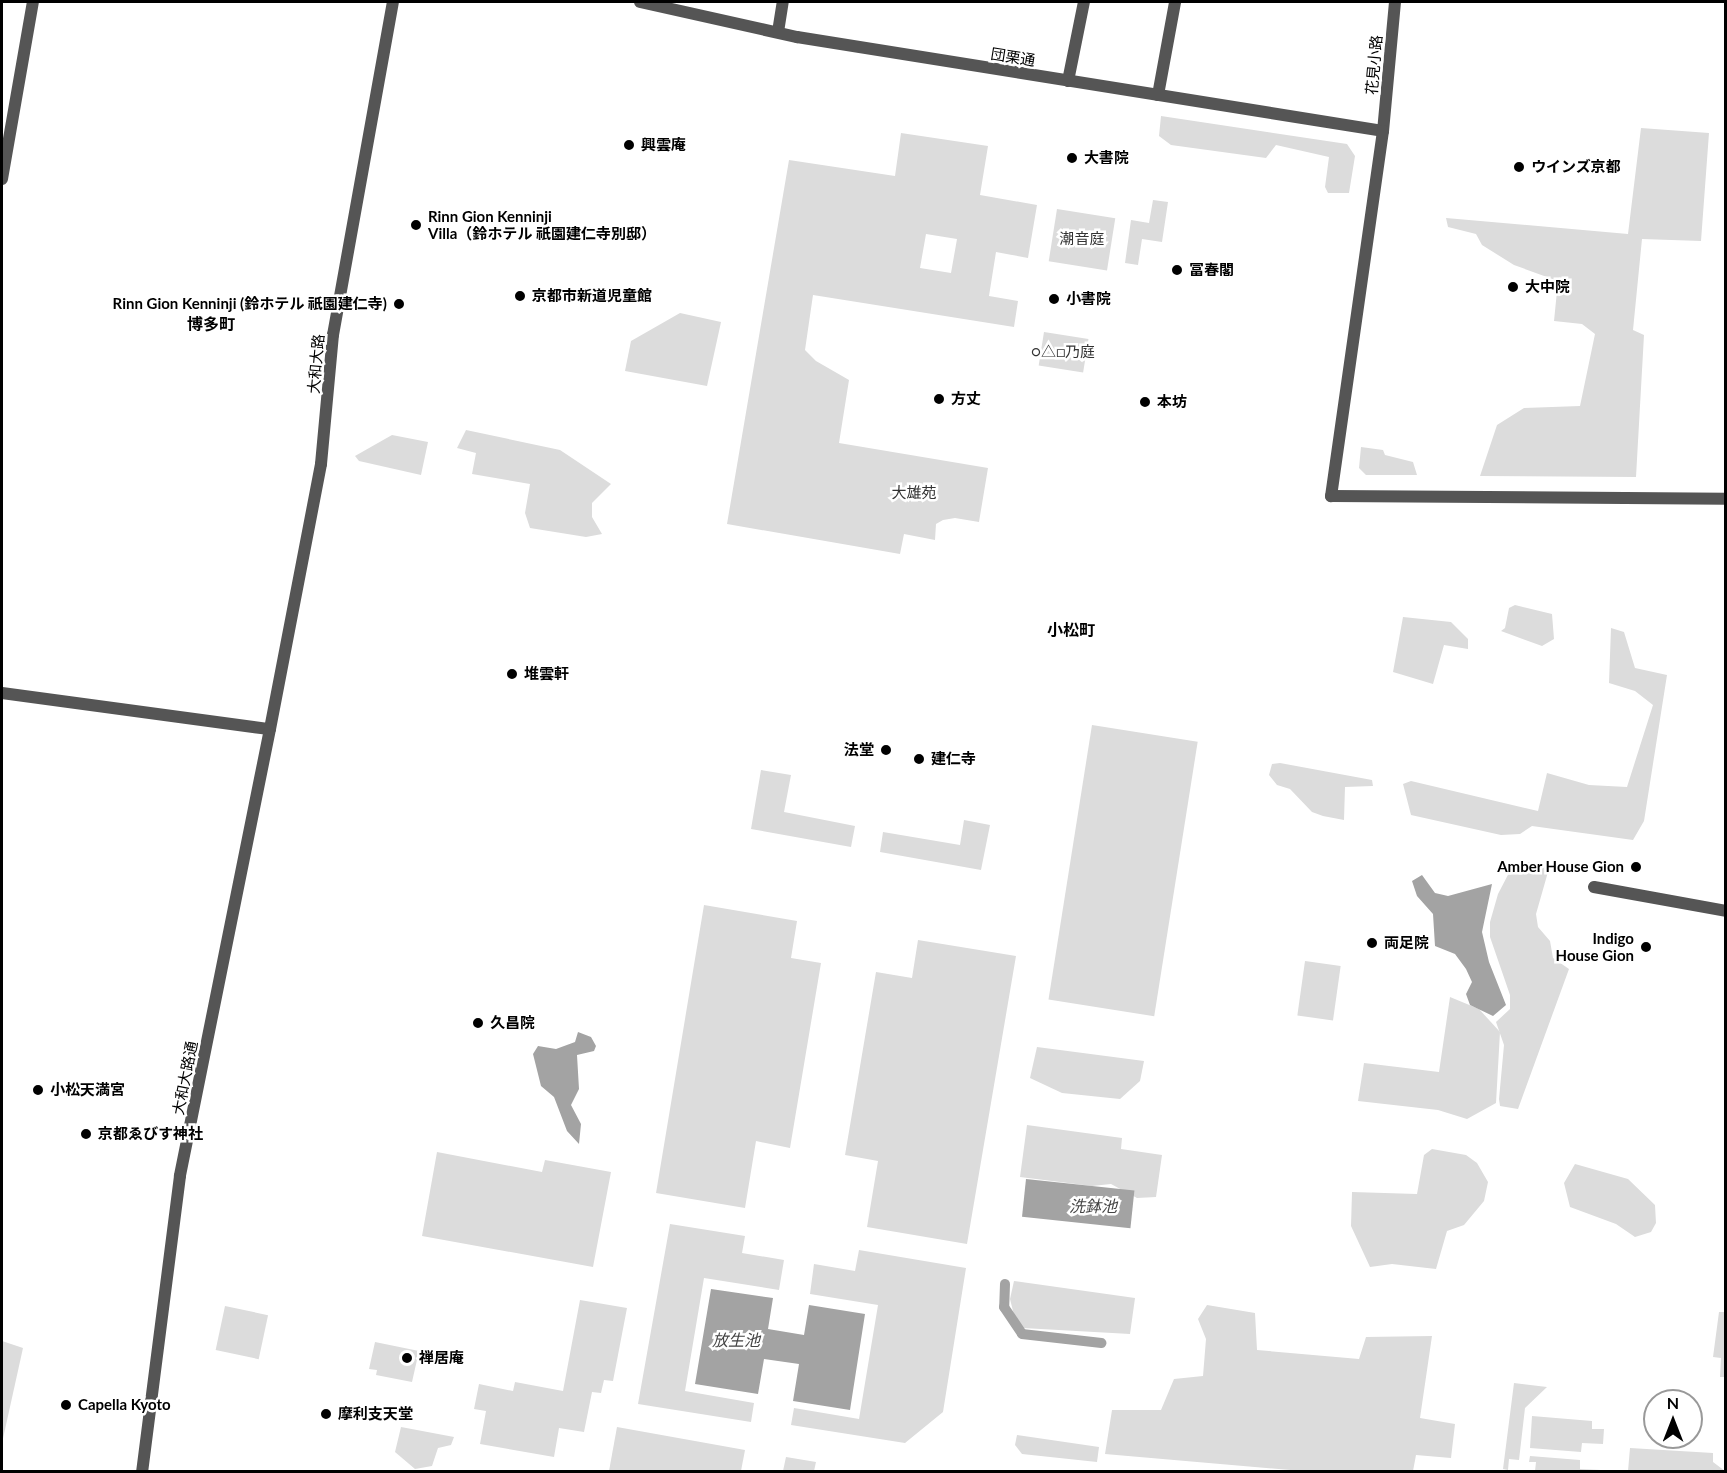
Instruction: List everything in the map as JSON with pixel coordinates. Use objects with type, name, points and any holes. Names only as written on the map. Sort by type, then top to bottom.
[{"type":"street","points":[[2,179],[33,2]]},
{"type":"street","name":"大和大路","points":[[270,729],[321,464],[333,335],[393,2]]},
{"type":"street","name":"団栗通","points":[[640,2],[778,32],[1383,131]]},
{"type":"street","points":[[778,32],[783,2]]},
{"type":"street","points":[[1068,81],[1084,2]]},
{"type":"street","points":[[1158,95],[1175,2]]},
{"type":"street","name":"花見小路","points":[[1395,2],[1383,131],[1331,496],[1725,499]]},
{"type":"street","points":[[2,693],[270,729]]},
{"type":"street","name":"大和大路通","points":[[142,1472],[180,1176],[270,729]]},
{"type":"street","points":[[1594,887],[1725,911]]},
{"type":"green space","points":[[1161,116],[1347,144],[1355,156],[1349,193],[1328,193],[1325,187],[1329,157],[1276,145],[1266,158],[1171,145],[1159,136]]},
{"type":"green space","points":[[1641,128],[1709,133],[1701,241],[1642,239],[1633,330],[1644,335],[1636,477],[1480,476],[1497,425],[1524,408],[1580,406],[1595,334],[1582,324],[1554,321],[1558,281],[1514,265],[1482,245],[1476,234],[1448,227],[1446,218],[1628,234]]},
{"type":"green space","name":"大雄苑","points":[[901,133],[988,146],[980,195],[1037,205],[1028,258],[996,252],[989,296],[1018,301],[1014,327],[813,295],[805,350],[816,361],[849,380],[839,443],[988,468],[979,522],[955,518],[943,520],[936,524],[935,540],[904,534],[900,554],[727,524],[789,160],[895,176]],"holes":[[[926,234],[957,239],[951,273],[920,268]]]},
{"type":"green space","points":[[1153,200],[1168,202],[1162,242],[1142,239],[1138,265],[1125,263],[1131,220],[1149,223]]},
{"type":"green space","name":"潮音庭","points":[[1057,209],[1115,218],[1107,271],[1049,261]]},
{"type":"green space","points":[[680,313],[721,322],[707,386],[625,371],[631,341]]},
{"type":"green space","name":"○△□乃庭","points":[[1044,332],[1088,339],[1083,373],[1039,366]]},
{"type":"green space","points":[[466,430],[560,450],[611,484],[592,503],[592,517],[602,534],[586,537],[530,528],[525,513],[530,484],[472,474],[476,453],[457,448]]},
{"type":"green space","points":[[392,435],[428,442],[421,475],[359,461],[355,456]]},
{"type":"green space","points":[[1361,447],[1383,450],[1385,455],[1413,462],[1417,475],[1366,475],[1359,468]]},
{"type":"green space","points":[[1515,605],[1552,614],[1554,639],[1542,646],[1501,631],[1505,628],[1509,608]]},
{"type":"green space","points":[[1403,617],[1451,622],[1468,639],[1468,649],[1444,645],[1433,684],[1393,672]]},
{"type":"green space","points":[[1611,628],[1624,632],[1635,668],[1667,675],[1644,821],[1633,840],[1532,826],[1520,834],[1501,835],[1411,815],[1403,784],[1411,781],[1538,811],[1547,773],[1589,785],[1627,787],[1653,705],[1635,691],[1609,683]]},
{"type":"green space","points":[[1092,725],[1198,742],[1154,1016],[1049,1000]]},
{"type":"green space","points":[[1280,763],[1372,780],[1373,786],[1345,787],[1344,820],[1323,816],[1312,812],[1290,789],[1277,785],[1269,775],[1272,764]]},
{"type":"green space","points":[[761,770],[791,775],[784,812],[855,826],[851,847],[751,829]]},
{"type":"green space","points":[[964,820],[990,825],[981,870],[880,852],[883,832],[960,845]]},
{"type":"green space","points":[[1526,862],[1550,865],[1536,914],[1538,927],[1550,941],[1553,958],[1569,969],[1518,1109],[1500,1106],[1504,1045],[1496,1022],[1510,1009],[1510,995],[1490,937],[1490,922],[1498,894],[1511,869]]},
{"type":"green space","points":[[704,905],[797,921],[791,958],[821,963],[790,1148],[756,1141],[745,1208],[656,1193]]},
{"type":"green space","points":[[918,940],[1016,956],[967,1244],[867,1227],[878,1161],[845,1155],[876,972],[912,978]]},
{"type":"green space","points":[[1305,961],[1341,966],[1333,1020],[1297,1015]]},
{"type":"green space","points":[[1450,997],[1479,1009],[1500,1032],[1496,1103],[1467,1119],[1438,1110],[1358,1101],[1364,1063],[1439,1072]]},
{"type":"green space","points":[[1037,1047],[1144,1061],[1140,1081],[1120,1099],[1062,1093],[1030,1078]]},
{"type":"green space","points":[[1027,1125],[1122,1138],[1121,1149],[1162,1155],[1156,1197],[1137,1198],[1111,1184],[1092,1186],[1020,1177]]},
{"type":"green space","points":[[1432,1149],[1466,1155],[1477,1163],[1488,1182],[1484,1201],[1464,1225],[1447,1231],[1436,1269],[1392,1264],[1370,1267],[1351,1226],[1352,1192],[1417,1194],[1424,1155]]},
{"type":"green space","points":[[437,1152],[542,1172],[545,1160],[611,1172],[593,1267],[422,1236]]},
{"type":"green space","points":[[1575,1164],[1628,1179],[1655,1205],[1656,1223],[1651,1232],[1635,1237],[1616,1224],[1570,1207],[1564,1183]]},
{"type":"green space","points":[[670,1224],[745,1236],[742,1253],[784,1260],[779,1290],[704,1278],[685,1391],[754,1403],[751,1422],[638,1404]]},
{"type":"green space","points":[[859,1250],[966,1268],[943,1412],[905,1443],[791,1425],[794,1408],[859,1419],[878,1305],[810,1294],[814,1264],[855,1271]]},
{"type":"green space","points":[[1014,1281],[1135,1298],[1130,1334],[1023,1328],[1014,1315],[1010,1299]]},
{"type":"green space","points":[[580,1300],[627,1308],[613,1381],[604,1380],[601,1393],[592,1392],[584,1432],[559,1428],[554,1457],[480,1444],[486,1411],[474,1409],[479,1384],[513,1391],[515,1382],[563,1391]]},
{"type":"green space","points":[[1207,1305],[1255,1313],[1257,1350],[1359,1359],[1366,1337],[1432,1336],[1420,1418],[1455,1424],[1451,1458],[1416,1455],[1413,1471],[1314,1472],[1105,1454],[1112,1410],[1161,1410],[1174,1379],[1203,1376],[1206,1339],[1198,1319]]},
{"type":"green space","points":[[225,1306],[268,1315],[259,1359],[216,1350]]},
{"type":"green space","points":[[1719,1312],[1725,1312],[1725,1377],[1720,1377],[1721,1358],[1713,1357]]},
{"type":"green space","points":[[2,1341],[23,1348],[2,1443]]},
{"type":"green space","points":[[375,1342],[419,1351],[412,1382],[376,1375],[377,1370],[369,1369]]},
{"type":"green space","points":[[1514,1383],[1547,1387],[1525,1408],[1519,1460],[1509,1459],[1508,1470],[1503,1469]]},
{"type":"green space","points":[[1532,1416],[1592,1421],[1592,1429],[1604,1429],[1603,1444],[1582,1443],[1581,1452],[1530,1448]]},
{"type":"green space","points":[[401,1427],[454,1437],[451,1445],[438,1448],[432,1466],[415,1469],[395,1452]]},
{"type":"green space","points":[[617,1427],[745,1450],[741,1471],[609,1471]]},
{"type":"green space","points":[[1017,1435],[1099,1447],[1097,1462],[1022,1454],[1015,1445]]},
{"type":"green space","points":[[1630,1448],[1713,1453],[1713,1462],[1725,1471],[1628,1471]]},
{"type":"green space","points":[[1530,1456],[1580,1460],[1580,1469],[1622,1471],[1535,1471],[1536,1462],[1529,1462]]},
{"type":"green space","points":[[786,1457],[816,1462],[814,1471],[783,1471]]},
{"type":"water","points":[[1422,875],[1435,893],[1448,896],[1492,884],[1482,932],[1489,962],[1506,1005],[1493,1016],[1470,1005],[1466,994],[1472,982],[1466,969],[1455,954],[1435,946],[1433,914],[1417,896],[1412,881]]},
{"type":"water","points":[[578,1032],[591,1037],[596,1046],[594,1051],[577,1055],[579,1089],[571,1105],[581,1124],[579,1144],[567,1131],[554,1097],[541,1086],[533,1054],[538,1046],[556,1049],[575,1042]]},
{"type":"water","name":"洗鉢池","points":[[1026,1179],[1134,1190],[1130,1228],[1022,1217]]},
{"type":"water","name":"放生池","points":[[711,1289],[773,1298],[768,1329],[804,1335],[809,1305],[865,1314],[850,1410],[793,1401],[799,1364],[764,1359],[758,1394],[695,1384]]},
{"type":"waterway","points":[[1005,1284],[1004,1307],[1022,1334],[1101,1343]]},
{"type":"place","name":"興雲庵","points":[[629,145]]},
{"type":"place","name":"大書院","points":[[1072,158]]},
{"type":"place","name":"ウインズ京都","points":[[1519,167]]},
{"type":"place","name":"Rinn Gion Kenninji Villa（鈴ホテル 祇園建仁寺別邸）","points":[[416,225]]},
{"type":"place","name":"冨春閣","points":[[1177,270]]},
{"type":"place","name":"大中院","points":[[1513,287]]},
{"type":"place","name":"京都市新道児童館","points":[[520,296]]},
{"type":"place","name":"小書院","points":[[1054,299]]},
{"type":"place","name":"Rinn Gion Kenninji (鈴ホテル 祇園建仁寺)","points":[[399,304]]},
{"type":"place","name":"方丈","points":[[939,399]]},
{"type":"place","name":"本坊","points":[[1145,402]]},
{"type":"place","name":"堆雲軒","points":[[512,674]]},
{"type":"place","name":"法堂","points":[[886,750]]},
{"type":"place","name":"建仁寺","points":[[919,759]]},
{"type":"place","name":"Amber House Gion","points":[[1636,867]]},
{"type":"place","name":"両足院","points":[[1372,943]]},
{"type":"place","name":"Indigo House Gion","points":[[1646,947]]},
{"type":"place","name":"久昌院","points":[[478,1023]]},
{"type":"place","name":"小松天満宮","points":[[38,1090]]},
{"type":"place","name":"京都ゑびす神社","points":[[86,1134]]},
{"type":"place","name":"禅居庵","points":[[407,1358]]},
{"type":"place","name":"Capella Kyoto","points":[[66,1405]]},
{"type":"place","name":"摩利支天堂","points":[[326,1414]]},
{"type":"district","name":"博多町","points":[[211,324]]},
{"type":"district","name":"小松町","points":[[1071,630]]}]
